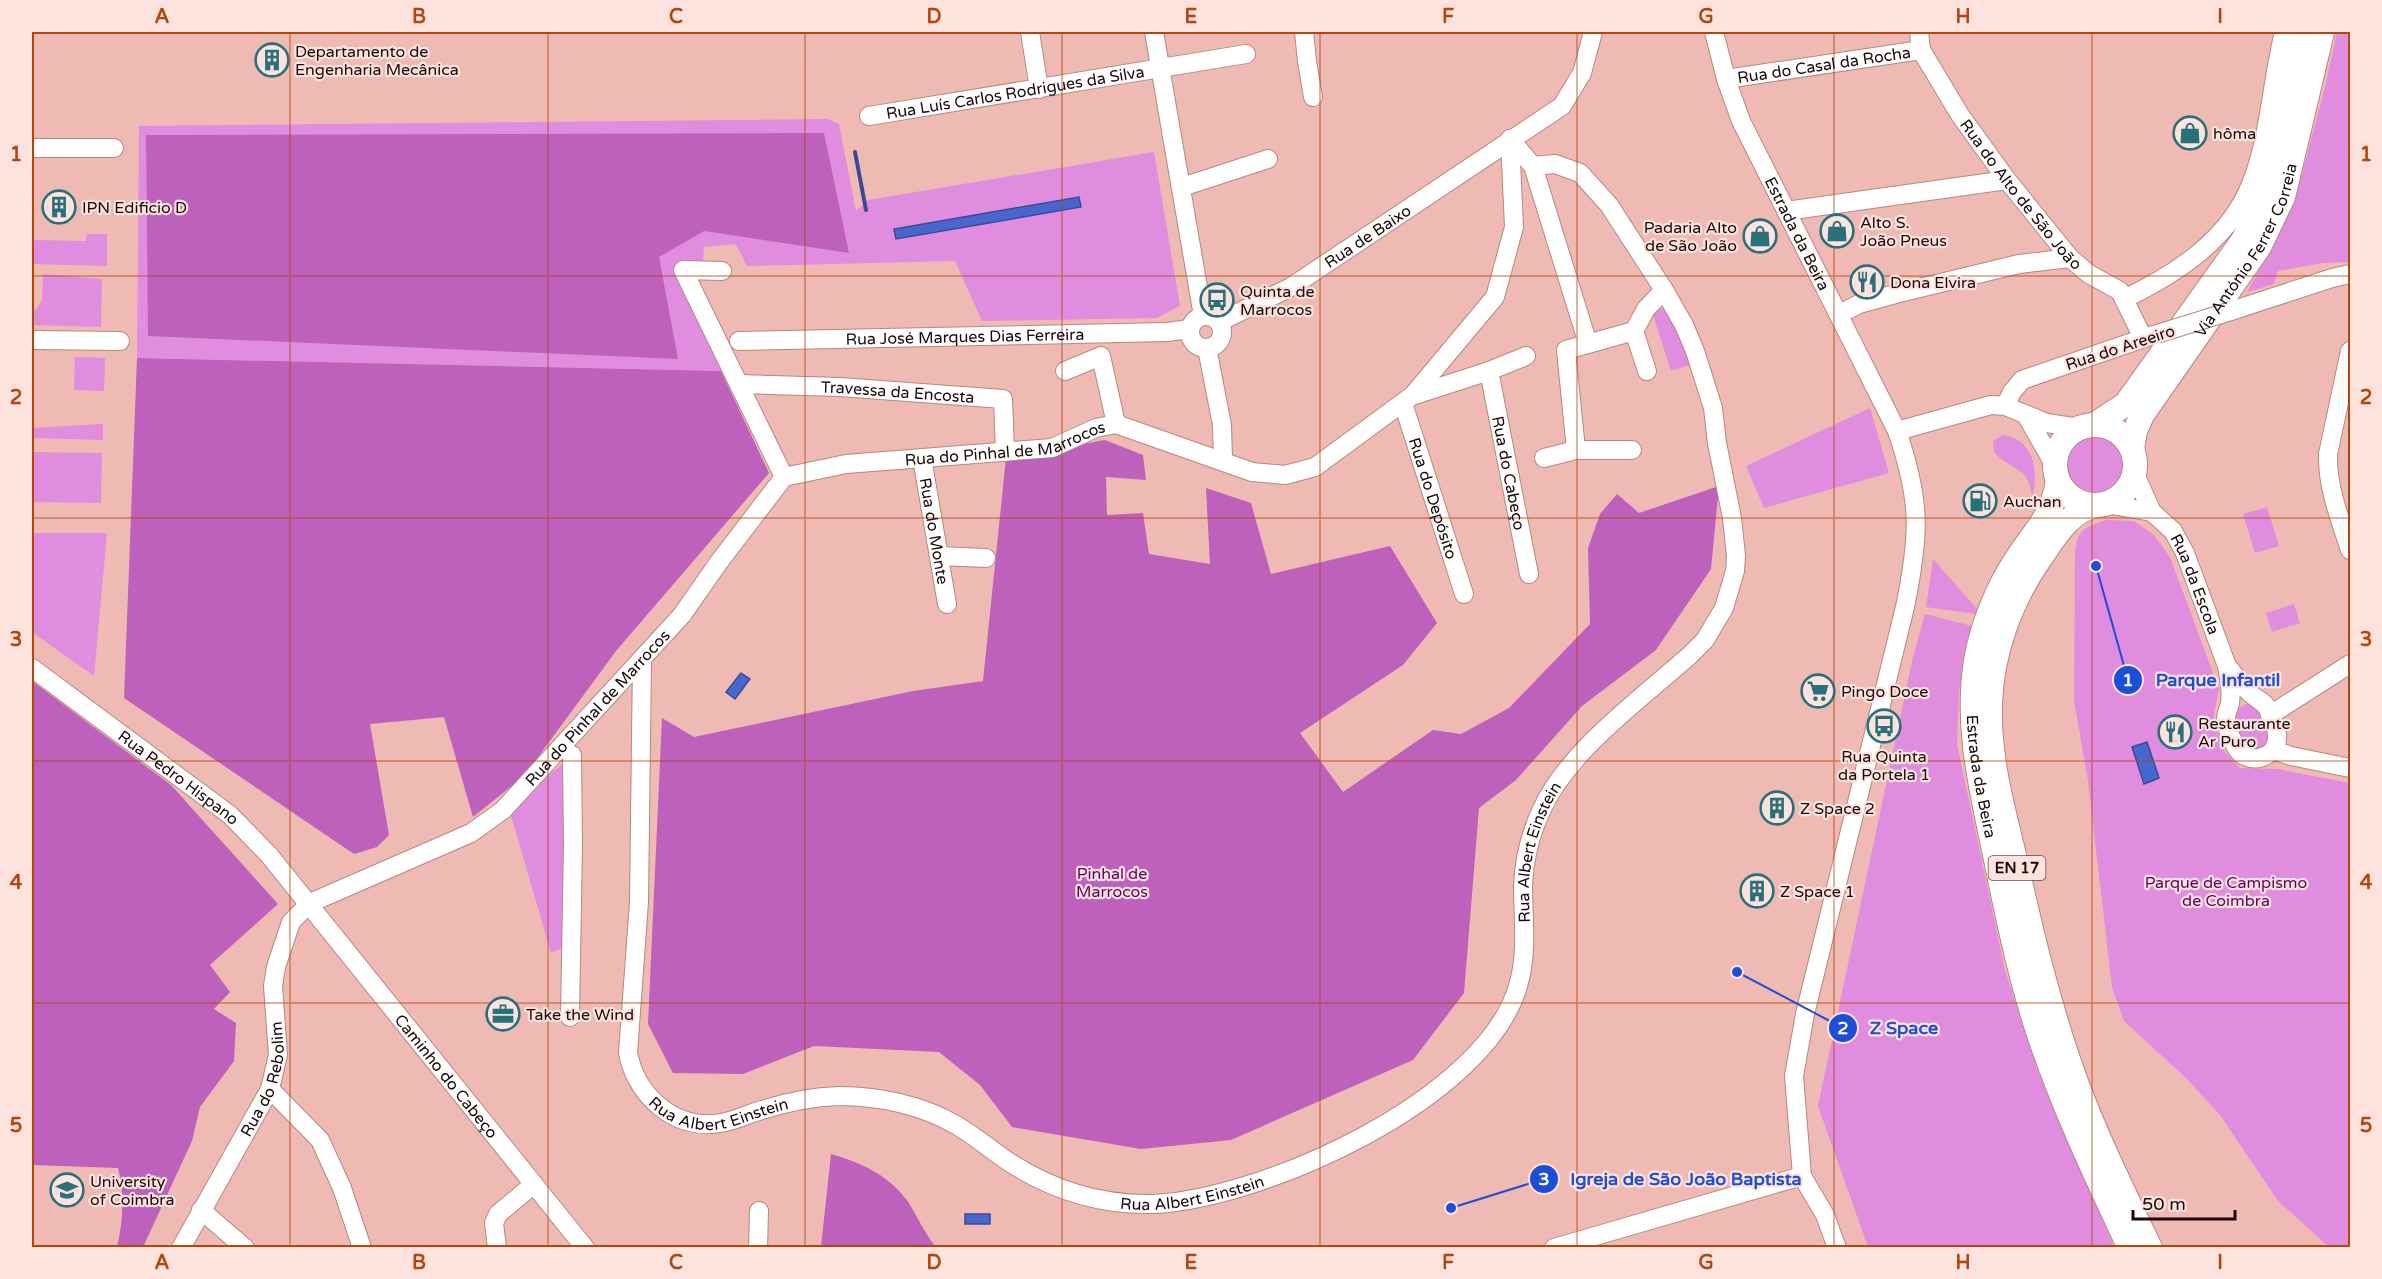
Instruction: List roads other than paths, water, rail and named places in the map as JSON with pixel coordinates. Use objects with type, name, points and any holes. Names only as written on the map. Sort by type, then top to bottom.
[{"type":"main road","name":"Via António Ferrer Correia","points":[[2087,426],[2126,404],[2244,239],[2259,206],[2273,162],[2304,32]]},
{"type":"main road","name":"Via António Ferrer Correia","points":[[2133,460],[2135,431],[2142,415],[2259,247],[2283,197],[2322,32]]},
{"type":"main road","points":[[2087,426],[2110,427],[2123,436],[2133,460],[2132,481],[2124,492],[2101,504],[2081,502],[2067,494],[2057,473],[2058,450],[2066,437],[2087,426]]},
{"type":"main road","name":"Estrada da Beira","points":[[2057,473],[2050,512],[2007,576],[1981,642],[1973,695],[1974,757],[2014,947],[2036,1023],[2079,1138],[2130,1248]]},
{"type":"main road","name":"Estrada da Beira","points":[[2101,504],[2083,508],[2065,523],[2021,587],[1999,647],[1992,682],[1990,721],[2000,794],[2047,996],[2086,1108],[2150,1248]]},
{"type":"street","points":[[1030,32],[1040,89]]},
{"type":"street","points":[[1154,32],[1182,187],[1211,319],[1222,337],[1216,345],[1207,348],[1194,343],[1190,329],[1194,320],[1211,319]]},
{"type":"street","points":[[1304,32],[1306,61],[1313,97]]},
{"type":"street","points":[[1588,344],[1533,166],[1510,139],[1562,105],[1582,73],[1593,32]]},
{"type":"street","name":"Estrada da Beira","points":[[1714,32],[1726,79],[1741,121],[1840,314],[1896,431],[1914,489],[1917,513],[1915,558],[1847,849],[1804,1014],[1794,1077],[1802,1176]]},
{"type":"street","name":"Via António Ferrer Correia","points":[[2124,299],[2153,285],[2202,251],[2226,227],[2251,186],[2260,156],[2284,32]]},
{"type":"street","name":"Rua do Casal da Rocha","points":[[1726,79],[1920,41]]},
{"type":"street","name":"Rua do Alto de São João","points":[[1920,41],[1960,115],[2007,180],[2070,258],[2089,274],[2113,285],[2120,291],[2150,336]]},
{"type":"street","name":"Rua Luís Carlos Rodrigues da Silva","points":[[869,116],[1246,54]]},
{"type":"street","name":"Rua de Baixo","points":[[1211,319],[1291,287],[1510,139]]},
{"type":"street","name":"Rua do Pinhal de Marrocos","points":[[310,903],[471,833],[503,810],[682,615],[784,477],[846,464],[1052,448],[1096,428],[1116,424],[1252,472],[1285,475],[1316,467],[1408,399],[1495,297],[1514,226],[1510,139]]},
{"type":"street","points":[[32,148],[114,148]]},
{"type":"street","points":[[1182,187],[1268,159]]},
{"type":"street","name":"Rua Albert Einstein","points":[[642,660],[640,868],[627,1045],[630,1066],[636,1080],[655,1103],[682,1119],[710,1124],[721,1123],[801,1099],[854,1096],[886,1100],[914,1107],[957,1125],[1012,1164],[1043,1182],[1094,1199],[1126,1204],[1184,1201],[1215,1195],[1289,1171],[1369,1133],[1451,1078],[1486,1046],[1500,1025],[1518,988],[1523,963],[1525,870],[1532,835],[1542,808],[1560,778],[1578,756],[1705,640],[1724,608],[1735,571],[1735,537],[1717,443],[1713,408],[1695,351],[1684,325],[1609,205],[1580,173],[1555,164],[1533,166]]},
{"type":"street","points":[[1786,211],[2007,180]]},
{"type":"street","points":[[1840,314],[1859,304],[1899,293],[2019,264],[2070,258]]},
{"type":"street","points":[[722,271],[683,270],[784,477]]},
{"type":"street","name":"Rua do Areeiro","points":[[2005,406],[2012,392],[2022,380],[2150,336],[2350,274]]},
{"type":"street","points":[[1576,450],[1566,350],[1634,331],[1646,309],[1664,290]]},
{"type":"street","name":"Rua José Marques Dias Ferreira","points":[[739,341],[1167,332],[1190,329]]},
{"type":"street","points":[[1634,331],[1647,371]]},
{"type":"street","points":[[32,340],[120,341]]},
{"type":"street","points":[[1207,348],[1222,425],[1223,460]]},
{"type":"street","points":[[2350,351],[2328,454],[2328,467],[2350,550]]},
{"type":"street","points":[[1065,370],[1101,356],[1116,424]]},
{"type":"street","points":[[1408,399],[1526,356]]},
{"type":"street","name":"Rua do Cabeço","points":[[1489,371],[1529,574]]},
{"type":"street","name":"Travessa da Encosta","points":[[740,384],[840,387],[1002,399],[1005,452]]},
{"type":"street","name":"Rua do Depósito","points":[[1408,399],[1464,594]]},
{"type":"street","points":[[1896,431],[1991,405],[2005,406],[2047,423],[2087,426]]},
{"type":"street","points":[[2026,415],[2057,473]]},
{"type":"street","points":[[1545,458],[1576,450],[1632,450]]},
{"type":"street","name":"Rua do Monte","points":[[922,458],[947,604]]},
{"type":"street","name":"Rua da Escola","points":[[2133,460],[2152,512],[2173,531],[2185,554],[2227,666],[2230,705],[2226,713],[2226,721],[2236,749],[2242,755],[2259,759],[2267,756],[2273,750],[2350,768]]},
{"type":"street","points":[[2101,504],[2152,512]]},
{"type":"street","points":[[939,556],[986,558]]},
{"type":"street","points":[[2273,750],[2277,734],[2270,715],[2350,663]]},
{"type":"street","name":"Rua da Escola","points":[[2227,666],[2253,697],[2261,700],[2270,715]]},
{"type":"street","name":"Rua Pedro Hispano","points":[[32,668],[230,814],[310,903]]},
{"type":"street","points":[[2230,705],[2236,699],[2253,697]]},
{"type":"street","points":[[570,1017],[572,755]]},
{"type":"street","name":"Rua do Rebolim","points":[[180,1248],[270,1089],[278,1055],[273,986],[276,967],[291,922],[310,903]]},
{"type":"street","name":"Caminho do Cabeço","points":[[310,903],[585,1248]]},
{"type":"street","points":[[270,1089],[320,1140],[342,1188],[362,1248]]},
{"type":"street","points":[[1554,1248],[1802,1176],[1825,1215],[1837,1248]]},
{"type":"street","points":[[497,1248],[494,1223],[498,1214],[534,1184]]},
{"type":"street","points":[[201,1210],[245,1248]]},
{"type":"street","points":[[758,1248],[759,1211]]},
{"type":"water","points":[[1079,197],[1081,207],[896,239],[894,229]]},
{"type":"water","points":[[741,673],[750,679],[735,699],[726,692]]},
{"type":"water","points":[[2147,742],[2159,778],[2144,784],[2132,747]]},
{"type":"water","points":[[965,1214],[990,1214],[990,1224],[965,1224]]},
{"type":"waterway","points":[[855,152],[866,210]]},
{"type":"place","name":"Departamento de Engenharia Mecânica","points":[[272,60]]},
{"type":"place","name":"hôma","points":[[2190,133]]},
{"type":"place","name":"IPN Edificio D","points":[[59,207]]},
{"type":"place","name":"Alto S. João Pneus","points":[[1837,231]]},
{"type":"place","name":"Padaria Alto de São João","points":[[1760,236]]},
{"type":"place","name":"Dona Elvira","points":[[1867,282]]},
{"type":"place","name":"Quinta de Marrocos","points":[[1217,300]]},
{"type":"place","name":"Auchan","points":[[1980,501]]},
{"type":"place","name":"Parque Infantil","points":[[2096,566]]},
{"type":"place","name":"Pingo Doce","points":[[1818,691]]},
{"type":"place","name":"Rua Quinta da Portela 1","points":[[1884,726]]},
{"type":"place","name":"Restaurante Ar Puro","points":[[2175,732]]},
{"type":"place","name":"Z Space 2","points":[[1777,808]]},
{"type":"place","name":"Z Space 1","points":[[1757,891]]},
{"type":"place","name":"Z Space","points":[[1737,972]]},
{"type":"place","name":"Take the Wind","points":[[503,1014]]},
{"type":"place","name":"University of Coimbra","points":[[67,1190]]},
{"type":"place","name":"Igreja de São João Baptista","points":[[1451,1208]]},
{"type":"park label","name":"Pinhal de Marrocos","points":[[1112,882]]},
{"type":"park label","name":"Parque de Campismo de Coimbra","points":[[2226,891]]}]
